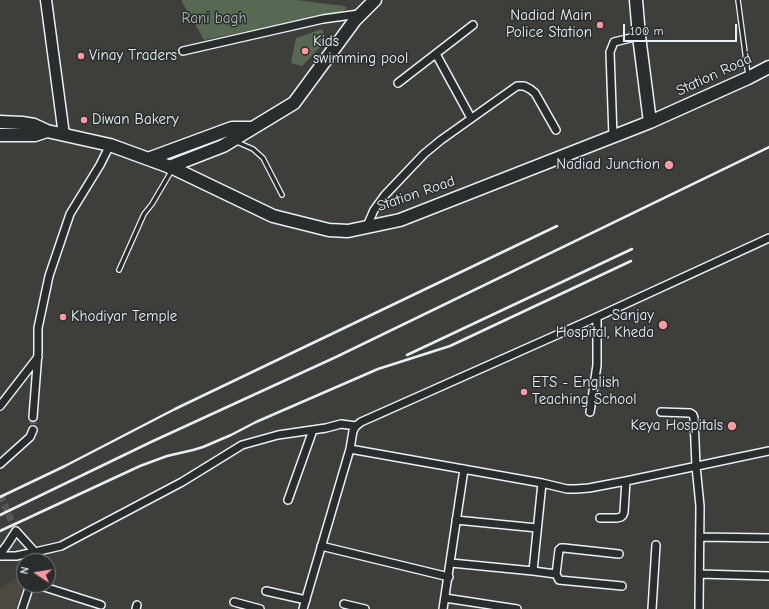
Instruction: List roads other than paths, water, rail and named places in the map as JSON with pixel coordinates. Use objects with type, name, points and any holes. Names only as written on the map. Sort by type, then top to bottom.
[{"type":"main road","points":[[46,0],[64,134]]},
{"type":"main road","points":[[171,168],[223,146],[294,103],[355,20],[375,0]]},
{"type":"main road","points":[[636,0],[650,122]]},
{"type":"main road","name":"Station Road","points":[[47,131],[110,145],[148,159],[171,168],[273,216],[328,230],[348,230],[400,220],[650,122],[769,67]]},
{"type":"main road","points":[[0,122],[34,125],[47,131]]},
{"type":"main road","points":[[148,159],[232,128],[252,128]]},
{"type":"main road","points":[[0,136],[35,135],[47,131]]},
{"type":"street","points":[[183,52],[323,19],[361,14]]},
{"type":"street","points":[[398,83],[473,25]]},
{"type":"street","points":[[613,136],[610,52],[614,42],[639,36]]},
{"type":"street","points":[[436,54],[472,118]]},
{"type":"street","points":[[367,226],[374,210],[385,195],[419,159],[441,140],[517,86],[521,85],[535,93],[556,130]]},
{"type":"street","points":[[33,417],[38,356],[38,328],[49,276],[70,214],[110,145]]},
{"type":"street","points":[[303,609],[350,449],[353,430],[361,422],[597,317],[769,238]]},
{"type":"street","points":[[590,412],[597,365],[597,317]]},
{"type":"street","points":[[0,406],[38,356]]},
{"type":"street","points":[[661,412],[690,413],[694,418],[696,466],[700,506],[699,609]]},
{"type":"street","points":[[0,555],[16,556],[61,546],[182,482],[242,445],[278,435],[341,424],[356,426]]},
{"type":"street","points":[[0,464],[30,437],[33,430]]},
{"type":"street","points":[[288,500],[313,430]]},
{"type":"street","points":[[350,449],[542,483],[567,489],[589,488],[769,451]]},
{"type":"street","points":[[444,609],[464,469]]},
{"type":"street","points":[[600,518],[617,518],[623,515],[626,480]]},
{"type":"street","points":[[533,571],[542,483]]},
{"type":"street","points":[[456,520],[537,528]]},
{"type":"street","points":[[0,555],[16,531],[35,552]]},
{"type":"street","points":[[700,537],[769,538]]},
{"type":"street","points":[[652,609],[656,545]]},
{"type":"street","points":[[321,546],[449,577]]},
{"type":"street","points":[[619,554],[561,548],[559,550],[556,574],[558,580],[622,586]]},
{"type":"street","points":[[451,563],[556,574]]},
{"type":"street","points":[[700,574],[769,576]]},
{"type":"street","points":[[56,591],[101,605]]},
{"type":"street","points":[[266,591],[306,600]]},
{"type":"street","points":[[22,609],[27,593]]},
{"type":"street","points":[[445,598],[517,609]]},
{"type":"street","points":[[234,602],[257,609]]},
{"type":"street","points":[[344,604],[365,609]]},
{"type":"lane","points":[[738,0],[748,78]]},
{"type":"lane","points":[[233,140],[253,149],[263,158],[282,195]]},
{"type":"lane","points":[[119,270],[144,214],[152,204],[171,168]]},
{"type":"tunnel","points":[[33,417],[33,430]]},
{"type":"tunnel","points":[[0,495],[16,531]]},
{"type":"railway","points":[[0,515],[151,442],[336,357],[769,147]]},
{"type":"railway","points":[[0,497],[65,466],[175,409],[557,226]]},
{"type":"railway","points":[[407,355],[632,249]]},
{"type":"railway","points":[[0,531],[140,466],[167,456],[203,447],[256,422],[378,369],[450,346],[631,261]]},
{"type":"place","name":"Nadiad Main Police Station","points":[[600,25]]},
{"type":"place","name":"Kids swimming pool","points":[[305,51]]},
{"type":"place","name":"Vinay Traders","points":[[81,56]]},
{"type":"place","name":"Diwan Bakery","points":[[84,120]]},
{"type":"place","name":"Nadiad Junction","points":[[669,165]]},
{"type":"place","name":"Khodiyar Temple","points":[[63,317]]},
{"type":"place","name":"Sanjay Hospital, Kheda","points":[[663,325]]},
{"type":"place","name":"ETS - English Teaching School","points":[[524,392]]},
{"type":"place","name":"Keya Hospitals","points":[[732,426]]},
{"type":"park label","name":"Rani bagh","points":[[214,19]]}]
